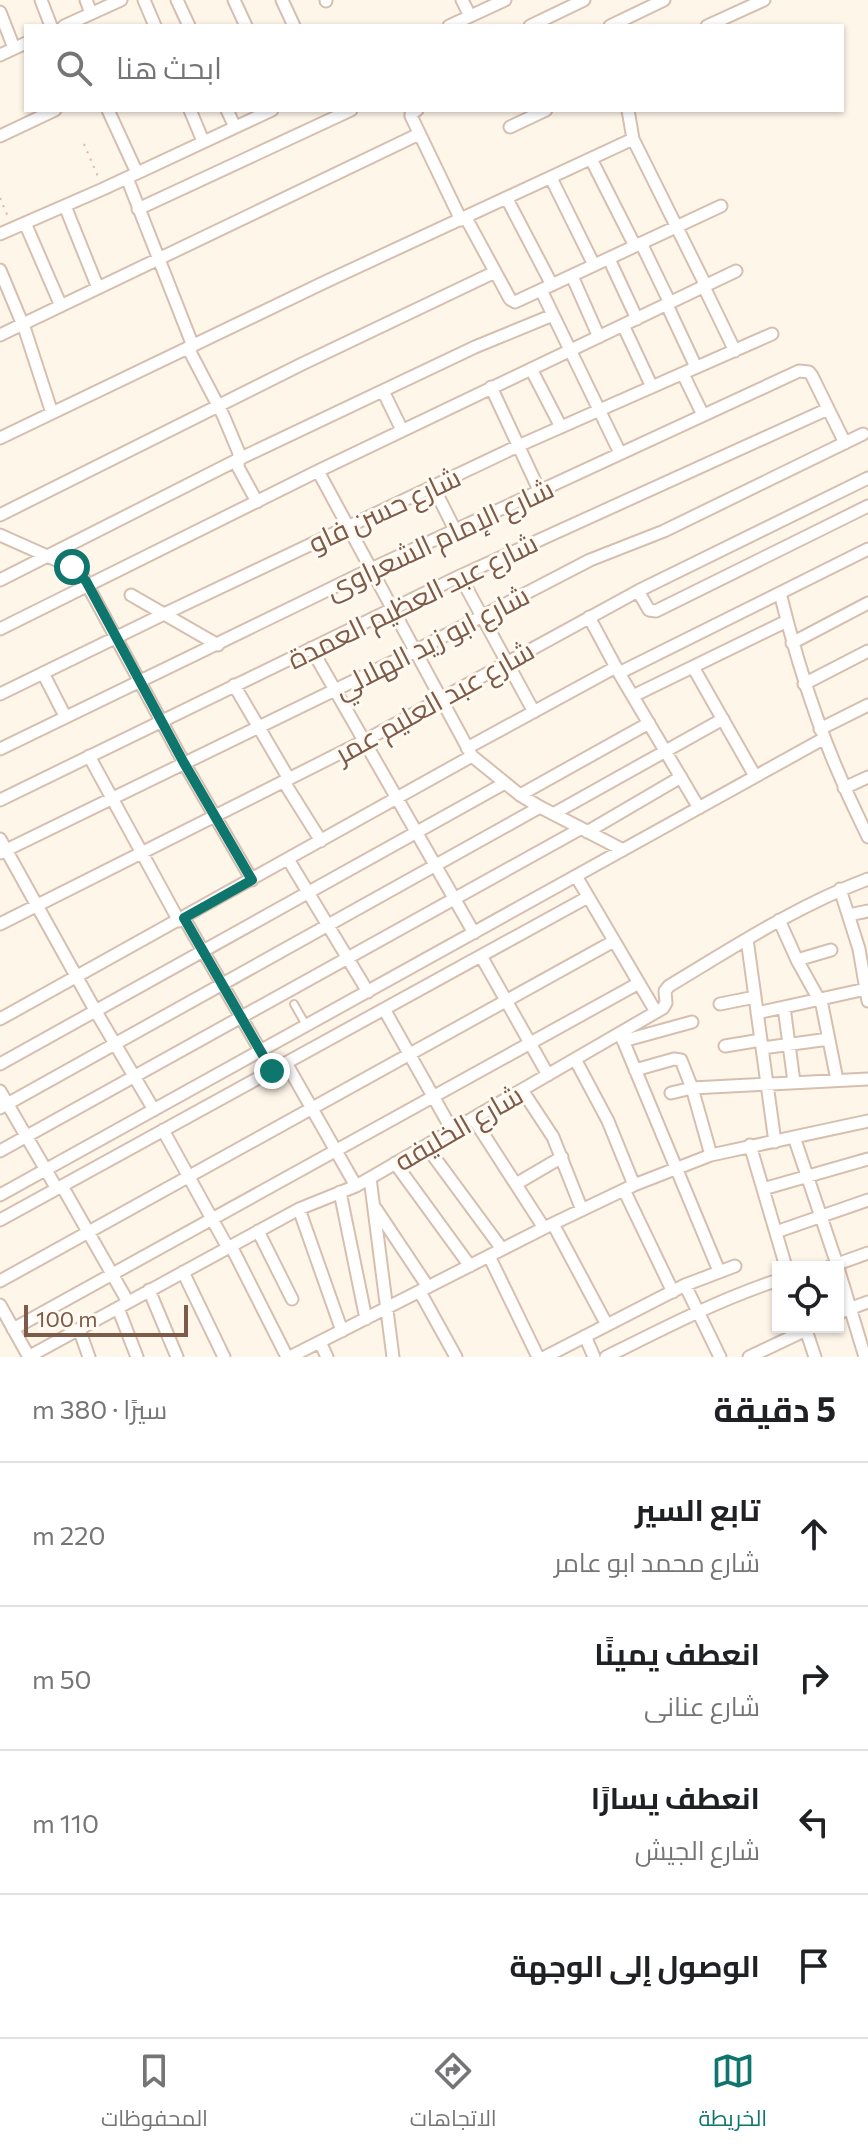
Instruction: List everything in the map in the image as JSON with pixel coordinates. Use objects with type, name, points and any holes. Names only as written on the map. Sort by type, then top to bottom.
[{"type":"street","points":[[41,0],[50,24]]},
{"type":"street","points":[[86,0],[91,13]]},
{"type":"street","points":[[71,24],[121,0]]},
{"type":"street","points":[[144,0],[154,24]]},
{"type":"street","points":[[177,0],[188,24]]},
{"type":"street","points":[[234,0],[245,24]]},
{"type":"street","points":[[282,0],[293,24]]},
{"type":"street","points":[[462,0],[470,16]]},
{"type":"street","points":[[453,24],[505,0]]},
{"type":"street","points":[[534,24],[584,0]]},
{"type":"street","points":[[614,24],[664,0]]},
{"type":"street","points":[[711,24],[764,0]]},
{"type":"street","points":[[0,12],[20,46],[0,55]]},
{"type":"street","points":[[0,136],[51,112]]},
{"type":"street","points":[[109,112],[132,175],[138,209],[190,347],[238,451],[238,467],[257,502]]},
{"type":"street","points":[[191,112],[203,141]]},
{"type":"street","points":[[228,112],[235,127]]},
{"type":"street","points":[[0,234],[268,112]]},
{"type":"street","points":[[138,209],[347,112]]},
{"type":"street","points":[[414,112],[411,116],[419,134],[463,219],[512,301],[518,301],[721,206]]},
{"type":"street","points":[[510,127],[542,112]]},
{"type":"street","points":[[629,113],[633,139],[735,351]]},
{"type":"street","points":[[0,335],[419,134]]},
{"type":"street","points":[[0,438],[633,139]]},
{"type":"street","points":[[591,159],[668,304],[696,367]]},
{"type":"street","points":[[551,178],[594,265]]},
{"type":"street","points":[[507,199],[546,288],[553,315],[620,453]]},
{"type":"street","points":[[65,206],[98,288]]},
{"type":"street","points":[[25,223],[61,306]]},
{"type":"street","points":[[609,259],[637,319]]},
{"type":"street","points":[[0,270],[52,413]]},
{"type":"street","points":[[0,629],[402,430],[736,271]]},
{"type":"street","points":[[0,515],[495,272]]},
{"type":"street","points":[[572,276],[599,337]]},
{"type":"street","points":[[0,580],[239,459],[497,337],[553,315]]},
{"type":"street","points":[[623,325],[652,387]]},
{"type":"street","name":"شارع حسن فاو","points":[[0,694],[518,446],[772,334]]},
{"type":"street","points":[[531,369],[561,427]]},
{"type":"street","name":"شارع الإمام الشعراوى","points":[[0,749],[539,490],[804,371],[812,376],[845,443]]},
{"type":"street","points":[[683,374],[703,415]]},
{"type":"street","points":[[491,387],[539,490]]},
{"type":"street","points":[[383,391],[402,430]]},
{"type":"street","name":"شارع عبد العظيم العمدة","points":[[0,800],[460,576],[828,409]]},
{"type":"street","name":"شارع ابو زيد الهلالي","points":[[2,847],[111,798],[415,651],[590,560],[664,531],[863,434]]},
{"type":"street","points":[[318,471],[469,752],[520,795],[623,850]]},
{"type":"street","name":"شارع عبد العليم عمر","points":[[0,924],[364,741],[638,591],[868,478]]},
{"type":"street","points":[[433,486],[455,530]]},
{"type":"street","points":[[638,591],[649,610],[656,611],[868,506]]},
{"type":"street","points":[[0,535],[76,570],[88,585],[184,763],[252,880]]},
{"type":"street","points":[[0,1019],[397,798],[534,712],[868,549]]},
{"type":"street","points":[[460,576],[534,712]]},
{"type":"street","points":[[780,593],[792,643],[821,734],[868,837]]},
{"type":"street","points":[[131,595],[218,645]]},
{"type":"street","points":[[792,643],[868,603]]},
{"type":"street","points":[[589,617],[699,808]]},
{"type":"street","points":[[633,696],[787,621]]},
{"type":"street","points":[[311,648],[474,933]]},
{"type":"street","points":[[804,684],[868,651]]},
{"type":"street","points":[[693,667],[755,776]]},
{"type":"street","points":[[43,673],[65,716]]},
{"type":"street","points":[[234,685],[321,841]]},
{"type":"street","points":[[0,1195],[699,808],[868,705]]},
{"type":"street","points":[[553,814],[723,719]]},
{"type":"street","points":[[520,795],[649,723]]},
{"type":"street","points":[[89,756],[141,853],[272,1071]]},
{"type":"street","points":[[0,1151],[681,777]]},
{"type":"street","points":[[844,788],[868,777]]},
{"type":"street","points":[[0,1064],[505,783]]},
{"type":"street","points":[[4,1106],[540,807]]},
{"type":"street","points":[[2,847],[154,1110]]},
{"type":"street","points":[[288,859],[368,992]]},
{"type":"street","points":[[576,876],[656,1012]]},
{"type":"street","name":"شارع الخليفه","points":[[34,1355],[299,1209],[356,1186],[575,1059],[622,1037],[665,1006],[665,991],[669,986],[779,920],[840,889],[868,879]]},
{"type":"street","points":[[757,1013],[820,999],[867,995],[859,949],[840,889]]},
{"type":"street","points":[[0,1220],[588,897]]},
{"type":"street","points":[[849,915],[868,911]]},
{"type":"street","points":[[779,920],[797,960],[820,999],[837,1080]]},
{"type":"street","points":[[747,939],[775,1142]]},
{"type":"street","points":[[0,1281],[614,941]]},
{"type":"street","points":[[797,960],[831,950]]},
{"type":"street","points":[[481,956],[548,1075]]},
{"type":"street","points":[[13,1329],[639,983]]},
{"type":"street","points":[[720,1004],[755,997]]},
{"type":"street","points":[[784,1007],[794,1082]]},
{"type":"street","points":[[384,1009],[452,1130]]},
{"type":"street","points":[[692,1022],[622,1037],[719,1271]]},
{"type":"street","points":[[725,1046],[829,1039]]},
{"type":"street","points":[[575,1059],[608,1121],[629,1188],[673,1292]]},
{"type":"street","points":[[635,1070],[674,1059],[681,1060],[711,1155]]},
{"type":"street","points":[[286,1063],[356,1186]]},
{"type":"street","points":[[671,1093],[692,1088],[868,1079]]},
{"type":"street","points":[[522,1090],[553,1137],[582,1210]]},
{"type":"street","points":[[0,1091],[4,1106],[88,1232],[112,1275],[137,1357]]},
{"type":"street","points":[[473,1118],[548,1226],[607,1325]]},
{"type":"street","points":[[163,1130],[288,1357],[548,1226],[675,1169],[750,1145],[868,1121]]},
{"type":"street","points":[[794,1137],[834,1261]]},
{"type":"street","points":[[750,1145],[784,1261]]},
{"type":"street","points":[[426,1146],[502,1249]]},
{"type":"street","points":[[516,1184],[562,1157]]},
{"type":"street","points":[[763,1189],[868,1159]]},
{"type":"street","points":[[395,1163],[470,1266]]},
{"type":"street","points":[[370,1178],[393,1357]]},
{"type":"street","points":[[340,1192],[366,1319]]},
{"type":"street","points":[[776,1232],[868,1200]]},
{"type":"street","points":[[373,1205],[424,1290],[456,1357]]},
{"type":"street","points":[[299,1209],[342,1331]]},
{"type":"street","points":[[258,1231],[292,1299]]},
{"type":"street","points":[[844,1264],[868,1253]]},
{"type":"street","points":[[489,1256],[538,1357]]},
{"type":"street","points":[[545,1357],[685,1285],[735,1266]]},
{"type":"street","points":[[183,1272],[224,1357]]},
{"type":"street","points":[[606,1357],[731,1296],[772,1282]]},
{"type":"street","points":[[685,1285],[720,1357]]},
{"type":"street","points":[[844,1289],[865,1356]]},
{"type":"street","points":[[149,1290],[177,1357]]},
{"type":"street","points":[[844,1311],[868,1302]]},
{"type":"street","points":[[0,1305],[13,1329],[34,1355]]},
{"type":"street","points":[[79,1329],[89,1357]]},
{"type":"street","points":[[749,1357],[798,1333]]},
{"type":"street","points":[[807,1333],[815,1357]]},
{"type":"street","points":[[585,1336],[594,1357]]},
{"type":"street","points":[[320,1342],[327,1357]]},
{"type":"lane","points":[[294,1004],[306,1025]]},
{"type":"path","points":[[84,144],[103,189]]},
{"type":"path","points":[[0,198],[13,229]]},
{"type":"route","points":[[72,567],[86,581],[184,763],[252,880],[184,918],[272,1071]]}]
